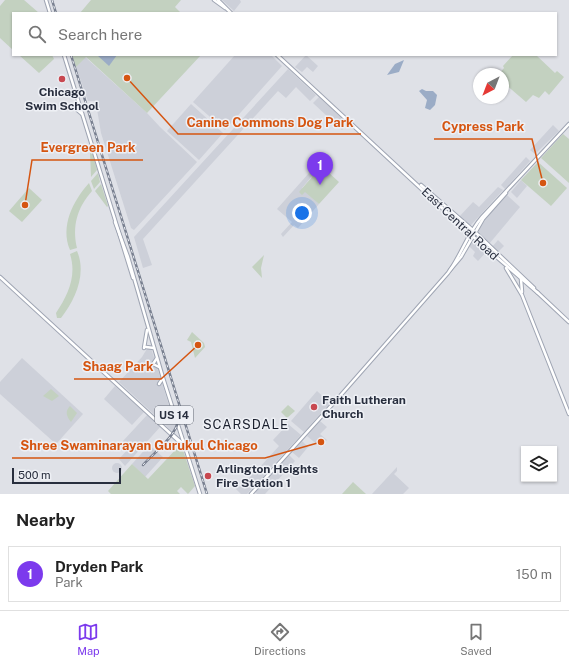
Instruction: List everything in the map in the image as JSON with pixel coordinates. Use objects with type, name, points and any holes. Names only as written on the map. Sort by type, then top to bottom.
[{"type":"main road","points":[[46,0],[50,12]]},
{"type":"main road","points":[[214,0],[230,12]]},
{"type":"main road","points":[[218,0],[227,10]]},
{"type":"main road","name":"US 14","points":[[64,56],[115,222],[128,257],[163,378],[200,494]]},
{"type":"main road","name":"East Central Road","points":[[278,56],[473,231],[504,263]]},
{"type":"main road","points":[[79,103],[75,108],[83,114]]},
{"type":"main road","points":[[250,494],[340,396],[450,270],[473,231],[506,192],[569,124]]},
{"type":"main road","name":"East Central Road","points":[[418,183],[471,235],[504,263]]},
{"type":"main road","points":[[504,263],[518,273],[569,322]]},
{"type":"main road","points":[[504,263],[538,293]]},
{"type":"main road","points":[[504,263],[522,295],[569,414]]},
{"type":"main road","points":[[518,273],[521,279],[522,295]]},
{"type":"main road","points":[[0,277],[185,447]]},
{"type":"main road","points":[[148,327],[145,348],[154,348]]},
{"type":"main road","points":[[157,358],[153,364],[160,367]]},
{"type":"main road","points":[[159,384],[163,378]]},
{"type":"main road","points":[[173,435],[178,433],[179,429]]},
{"type":"shaded area","points":[[222,0],[240,0],[241,2],[234,11]]},
{"type":"shaded area","points":[[234,56],[272,56],[282,66],[225,130],[193,102]]},
{"type":"shaded area","points":[[305,56],[307,56],[318,66],[313,72],[307,67],[302,72],[295,67]]},
{"type":"shaded area","points":[[85,57],[147,113],[197,162],[134,230],[131,228],[101,133],[96,103],[94,101],[88,101],[76,67]]},
{"type":"shaded area","points":[[288,69],[316,95],[310,101],[296,87],[286,98],[278,91],[143,239],[152,265],[143,268],[134,237]]},
{"type":"shaded area","points":[[319,97],[348,124],[342,130],[313,103]]},
{"type":"shaded area","points":[[191,104],[223,133],[199,160],[167,131]]},
{"type":"shaded area","points":[[553,125],[559,131],[535,154],[530,150]]},
{"type":"shaded area","points":[[526,157],[530,161],[505,189],[501,185]]},
{"type":"shaded area","points":[[309,173],[312,176],[302,188],[319,204],[298,228],[294,225],[283,237],[281,234],[292,222],[277,209]]},
{"type":"shaded area","points":[[521,180],[527,186],[517,198],[511,192]]},
{"type":"shaded area","points":[[498,187],[503,190],[471,225],[459,217],[473,202],[479,207]]},
{"type":"shaded area","points":[[507,195],[520,207],[489,244],[478,231],[493,209]]},
{"type":"shaded area","points":[[498,240],[504,246],[498,252],[492,247]]},
{"type":"shaded area","points":[[474,241],[487,251],[478,261],[473,256],[475,252],[469,246]]},
{"type":"shaded area","points":[[148,347],[151,348],[176,428],[173,432],[119,382],[142,357]]},
{"type":"shaded area","points":[[22,358],[83,414],[56,444],[0,394],[0,382]]},
{"type":"shaded area","points":[[115,386],[144,412],[132,425],[104,399]]},
{"type":"shaded area","points":[[317,391],[330,403],[304,432],[291,421]]},
{"type":"shaded area","points":[[148,414],[161,426],[125,466],[119,459],[130,447],[123,441]]},
{"type":"shaded area","points":[[320,421],[327,427],[320,434],[327,440],[320,447],[307,436]]},
{"type":"shaded area","points":[[288,424],[301,435],[266,473],[260,467],[279,446],[273,440]]},
{"type":"shaded area","points":[[302,441],[308,447],[299,458],[292,452]]},
{"type":"shaded area","points":[[149,445],[163,457],[145,477],[132,464]]},
{"type":"shaded area","points":[[289,455],[295,461],[265,494],[257,494],[255,492]]},
{"type":"shaded area","points":[[115,463],[119,463],[121,464],[121,472],[115,473],[112,470],[112,466]]},
{"type":"shaded area","points":[[397,467],[397,471],[394,474],[409,488],[403,494],[372,494]]},
{"type":"shaded area","points":[[258,469],[265,475],[247,494],[241,494],[232,485],[234,483],[240,487]]},
{"type":"green space","points":[[5,0],[24,0],[38,12],[12,12],[12,49],[0,38],[0,6]]},
{"type":"green space","points":[[91,0],[181,0],[175,7],[180,12],[81,12]]},
{"type":"green space","points":[[20,56],[52,56],[54,59],[39,73]]},
{"type":"green space","points":[[72,56],[200,56],[147,113],[86,57],[76,67]]},
{"type":"green space","points":[[512,56],[537,56],[555,73],[557,71],[564,77],[549,95],[545,91],[539,98],[533,95],[526,102],[509,87],[509,68],[504,68],[503,66]]},
{"type":"green space","points":[[563,134],[569,139],[569,183],[541,158]]},
{"type":"green space","points":[[92,152],[97,170],[91,177],[90,153]]},
{"type":"green space","points":[[538,162],[567,188],[551,206],[521,180]]},
{"type":"green space","points":[[318,163],[339,182],[319,204],[305,192],[302,195],[299,192],[312,177],[309,173]]},
{"type":"green space","points":[[98,173],[100,182],[94,189],[91,181]]},
{"type":"green space","points":[[89,183],[92,191],[79,211],[77,218],[75,232],[77,248],[70,250],[66,232],[67,223],[73,206]]},
{"type":"green space","points":[[101,184],[108,206],[107,207],[95,191]]},
{"type":"green space","points":[[29,188],[42,200],[22,222],[9,211]]},
{"type":"green space","points":[[77,251],[81,269],[78,286],[66,311],[61,318],[57,318],[56,313],[68,292],[72,278],[72,262],[70,254]]},
{"type":"green space","points":[[264,255],[261,268],[262,278],[252,267]]},
{"type":"green space","points":[[192,332],[204,343],[205,347],[195,358],[191,342],[187,340]]},
{"type":"green space","points":[[51,389],[59,396],[52,401],[43,396]]},
{"type":"green space","points":[[288,405],[295,411],[287,418],[281,412]]},
{"type":"green space","points":[[70,406],[77,413],[71,422],[67,414],[67,410]]},
{"type":"green space","points":[[179,446],[183,450],[195,486],[188,494],[181,487],[177,491],[180,494],[111,494],[108,491],[132,464],[148,479]]},
{"type":"green space","points":[[353,482],[366,494],[342,494]]},
{"type":"water","points":[[98,56],[116,56],[109,66]]},
{"type":"water","points":[[404,60],[399,72],[387,75],[395,64]]},
{"type":"water","points":[[422,89],[426,91],[433,91],[437,95],[435,105],[430,110],[425,108],[427,100],[419,91]]},
{"type":"railway","points":[[52,0],[56,12]]},
{"type":"railway","points":[[71,56],[207,494]]},
{"type":"railway","points":[[143,465],[172,434],[179,420],[179,412]]},
{"type":"place","name":"Canine Commons Dog Park","points":[[127,78]]},
{"type":"place","name":"Chicago Swim School","points":[[62,79]]},
{"type":"place","name":"Cypress Park","points":[[543,183]]},
{"type":"place","name":"Dryden Park","points":[[320,185]]},
{"type":"place","name":"Evergreen Park","points":[[25,205]]},
{"type":"place","name":"Shaag Park","points":[[198,345]]},
{"type":"place","name":"Faith Lutheran Church","points":[[314,407]]},
{"type":"place","name":"Shree Swaminarayan Gurukul Chicago","points":[[321,442]]},
{"type":"place","name":"Arlington Heights Fire Station 1","points":[[208,476]]},
{"type":"district","name":"SCARSDALE","points":[[246,424]]}]
